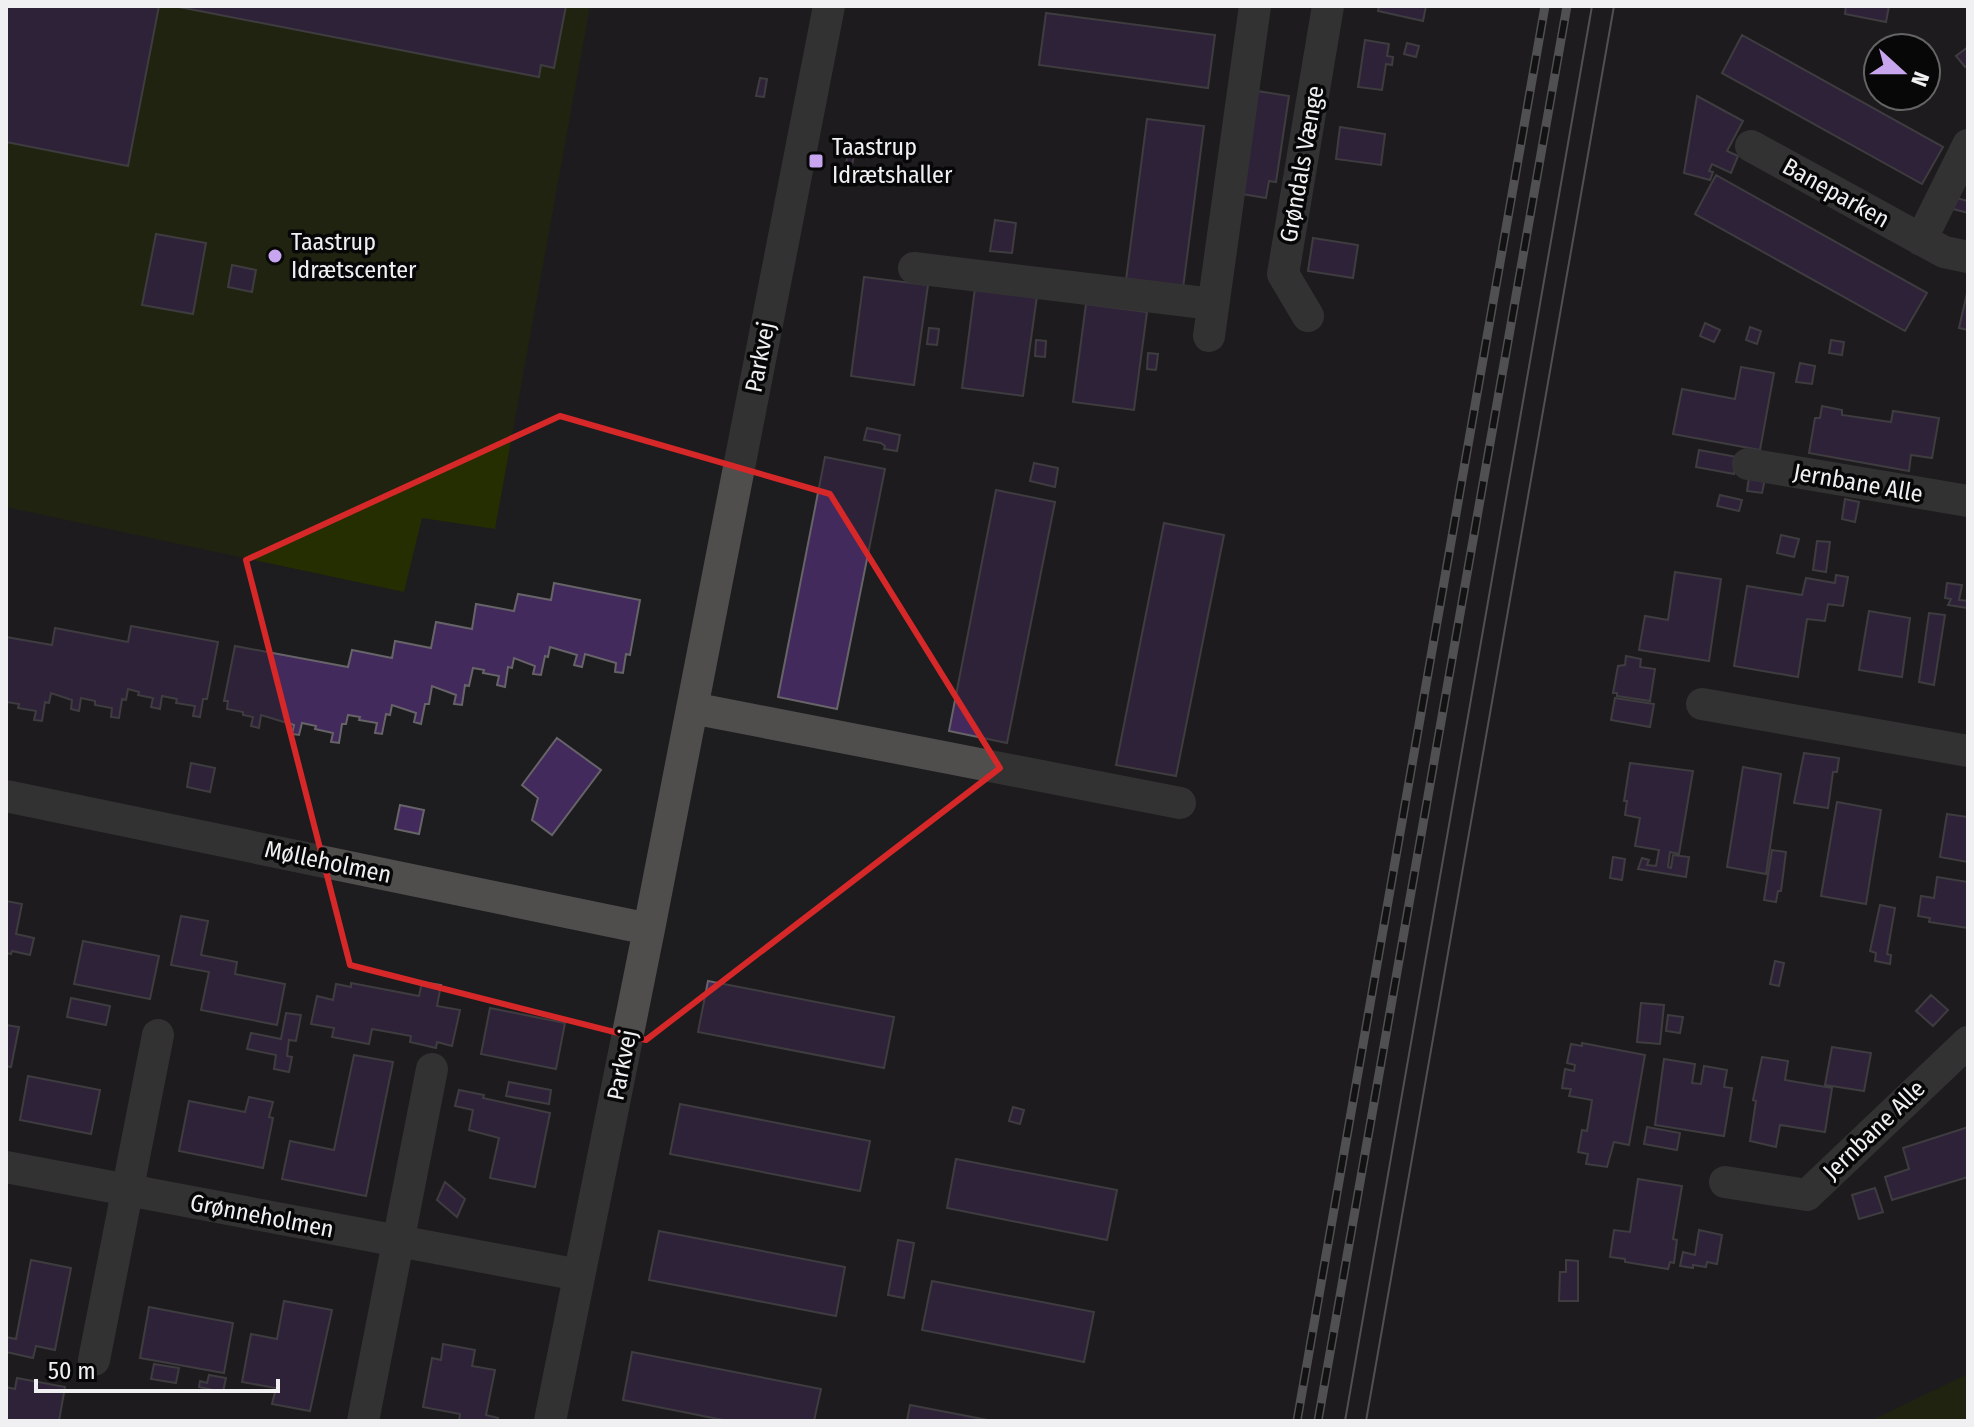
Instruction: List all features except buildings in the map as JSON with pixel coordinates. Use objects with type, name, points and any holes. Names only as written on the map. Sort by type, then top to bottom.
[{"type":"street","name":"Parkvej","points":[[550,1421],[829,6]]},
{"type":"street","points":[[1209,336],[1255,6]]},
{"type":"street","name":"Grøndals Vænge","points":[[1308,316],[1283,274],[1328,6]]},
{"type":"street","points":[[1921,240],[1968,145]]},
{"type":"street","name":"Baneparken","points":[[1751,146],[1944,252],[1968,257]]},
{"type":"street","points":[[914,268],[1213,304]]},
{"type":"street","name":"Jernbane Alle","points":[[1748,464],[1968,501]]},
{"type":"street","points":[[1702,704],[1968,751]]},
{"type":"street","points":[[692,708],[1180,803]]},
{"type":"street","name":"Mølleholmen","points":[[6,796],[649,929]]},
{"type":"street","points":[[94,1360],[158,1035]]},
{"type":"street","name":"Jernbane Alle","points":[[1725,1182],[1807,1195],[1968,1042]]},
{"type":"street","points":[[363,1421],[432,1069]]},
{"type":"street","name":"Grønneholmen","points":[[6,1167],[579,1275]]},
{"type":"highlighted area","points":[[560,416],[830,494],[1000,768],[646,1040],[350,965],[246,560]]},
{"type":"green space","name":"Taastrup Idrætscenter","points":[[6,6],[590,6],[495,529],[422,518],[404,592],[6,507]]},
{"type":"green space","points":[[1968,1374],[1968,1421],[1870,1421]]},
{"type":"tram line","points":[[1345,1421],[1592,6]]},
{"type":"tram line","points":[[1366,1421],[1614,6]]},
{"type":"railway","points":[[1297,1421],[1545,6]]},
{"type":"railway","points":[[1318,1421],[1567,6]]},
{"type":"place","name":"Taastrup Idrætshaller","points":[[816,161]]},
{"type":"place","name":"Taastrup Idrætscenter","points":[[275,256]]}]
